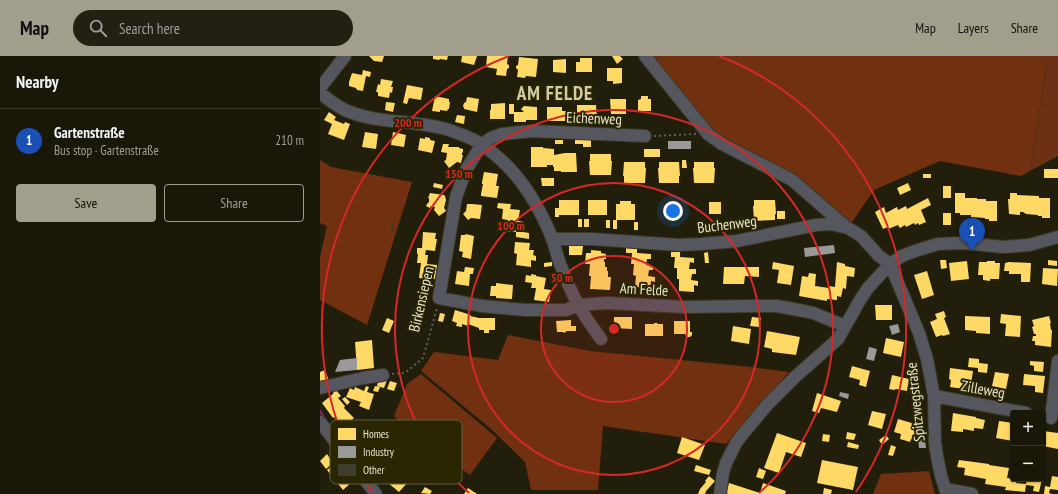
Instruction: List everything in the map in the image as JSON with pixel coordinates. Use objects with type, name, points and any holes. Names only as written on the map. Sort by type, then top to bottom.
[{"type":"street","points":[[320,88],[345,56]]},
{"type":"street","points":[[645,56],[708,134],[722,144],[792,180],[848,228]]},
{"type":"street","points":[[320,93],[337,106],[362,116],[380,120],[439,127],[467,137],[482,144],[506,164],[526,187],[533,198],[552,239],[559,262],[578,305],[600,339]]},
{"type":"street","name":"Eichenweg","points":[[482,144],[491,138],[502,134],[532,131],[645,136]]},
{"type":"street","name":"Birkensiepen","points":[[439,298],[456,197],[466,170],[482,144]]},
{"type":"street","name":"Buchenweg","points":[[552,239],[592,239],[680,245],[701,244],[737,242],[827,224],[848,228],[861,236],[879,256],[890,264]]},
{"type":"street","points":[[720,494],[726,463],[736,443],[767,406],[795,377],[838,339],[868,288],[890,264],[902,256],[938,244],[962,243],[1004,247],[1029,245],[1058,237]]},
{"type":"street","name":"Spitzwegstraße","points":[[890,264],[924,346],[934,396],[937,456],[946,492]]},
{"type":"street","name":"Am Felde","points":[[439,298],[482,306],[525,310],[566,310],[578,305],[607,303],[684,307],[777,306],[813,313],[845,326]]},
{"type":"street","points":[[1051,417],[1058,361]]},
{"type":"street","points":[[320,388],[383,375]]},
{"type":"street","name":"Zilleweg","points":[[934,396],[1010,410]]},
{"type":"street","points":[[320,422],[330,435]]},
{"type":"street","points":[[368,484],[376,494]]},
{"type":"street","points":[[946,492],[972,494]]},
{"type":"path","points":[[645,136],[708,134]]},
{"type":"path","name":"Birkensiepen","points":[[383,375],[405,372],[424,358],[439,298]]},
{"type":"shaded area","points":[[650,56],[1036,56],[1047,63],[1030,171],[1021,176],[940,161],[874,190],[850,225],[710,131]]},
{"type":"shaded area","points":[[1036,56],[1058,56],[1058,156],[1030,171],[1047,64]]},
{"type":"shaded area","points":[[320,160],[331,167],[412,182],[367,325],[320,300],[320,257],[327,226],[320,223]]},
{"type":"shaded area","points":[[508,335],[590,351],[789,372],[726,444],[603,426],[598,490],[531,490],[525,462],[491,429],[421,371],[434,352],[498,360]]},
{"type":"shaded area","points":[[421,374],[497,438],[470,475],[462,470],[462,420],[398,420],[394,416],[407,384]]},
{"type":"shaded area","points":[[929,471],[935,494],[873,494],[881,474]]},
{"type":"building: Homes","points":[[369,56],[384,56],[382,62],[374,61]]},
{"type":"building: Homes","points":[[433,56],[448,56],[447,60],[439,60],[433,59]]},
{"type":"building: Homes","points":[[462,56],[477,56],[474,65],[461,62]]},
{"type":"building: Homes","points":[[487,56],[508,56],[507,64],[509,65],[509,68],[507,69],[506,76],[496,75],[497,69],[486,67]]},
{"type":"building: Homes","points":[[612,56],[620,56],[623,59],[617,64]]},
{"type":"building: Homes","points":[[519,57],[538,59],[536,77],[517,77],[518,70],[516,66],[518,65]]},
{"type":"building: Homes","points":[[580,58],[592,58],[592,72],[576,72],[576,62],[580,62]]},
{"type":"building: Homes","points":[[566,59],[566,73],[553,72],[553,60]]},
{"type":"building: Homes","points":[[607,68],[622,68],[622,83],[613,84],[613,81],[607,81]]},
{"type":"building: Homes","points":[[363,70],[371,72],[370,77],[366,76],[363,91],[349,86],[352,73],[362,75]]},
{"type":"building: Homes","points":[[381,79],[393,81],[391,87],[393,87],[392,93],[390,92],[389,98],[378,96],[378,92],[376,92],[378,84],[380,85]]},
{"type":"building: Homes","points":[[407,85],[423,88],[421,100],[409,98],[407,104],[403,103]]},
{"type":"building: Homes","points":[[435,96],[449,99],[449,109],[447,111],[432,111]]},
{"type":"building: Homes","points":[[641,96],[648,96],[648,99],[651,99],[651,111],[638,111],[638,100],[641,99]]},
{"type":"building: Homes","points":[[467,97],[479,99],[477,112],[464,109],[463,106]]},
{"type":"building: Homes","points":[[610,99],[626,99],[626,114],[611,114]]},
{"type":"building: Homes","points":[[386,102],[395,103],[393,112],[385,110]]},
{"type":"building: Homes","points":[[505,103],[505,119],[490,119],[491,104]]},
{"type":"building: Homes","points":[[509,104],[514,104],[514,112],[524,112],[521,109],[524,106],[537,107],[537,120],[514,122],[514,114],[509,114]]},
{"type":"building: Homes","points":[[577,105],[596,105],[597,119],[577,120]]},
{"type":"building: Homes","points":[[547,107],[562,107],[562,111],[568,111],[568,121],[547,121]]},
{"type":"building: Homes","points":[[329,112],[336,117],[334,120],[344,124],[345,122],[350,124],[344,140],[328,134],[332,124],[324,120]]},
{"type":"building: Homes","points":[[457,115],[465,116],[464,124],[455,122]]},
{"type":"building: Homes","points":[[365,132],[378,134],[376,149],[362,147]]},
{"type":"building: Homes","points":[[393,132],[406,135],[404,147],[391,145]]},
{"type":"building: Homes","points":[[425,137],[435,141],[432,153],[418,150],[420,138],[425,139]]},
{"type":"building: Homes","points":[[583,138],[591,138],[591,147],[583,147],[583,144],[575,144],[575,140],[583,140]]},
{"type":"building: Homes","points":[[555,140],[563,140],[563,144],[555,144]]},
{"type":"building: Homes","points":[[443,144],[449,144],[448,147],[459,147],[463,149],[461,163],[457,162],[449,168],[444,161],[446,160],[447,153],[441,152]]},
{"type":"building: Homes","points":[[531,147],[554,149],[554,155],[576,153],[577,172],[554,171],[553,165],[547,165],[547,167],[531,167]]},
{"type":"building: Homes","points":[[644,149],[660,149],[660,157],[644,157]]},
{"type":"building: Homes","points":[[590,154],[611,154],[611,175],[590,175]]},
{"type":"building: Homes","points":[[682,160],[686,160],[687,168],[682,168]]},
{"type":"building: Homes","points":[[624,162],[645,162],[645,183],[624,183]]},
{"type":"building: Homes","points":[[659,162],[679,162],[679,183],[659,183]]},
{"type":"building: Homes","points":[[694,162],[714,162],[714,183],[694,183]]},
{"type":"building: Homes","points":[[1044,169],[1058,169],[1058,178],[1044,178]]},
{"type":"building: Homes","points":[[484,172],[498,174],[496,186],[499,186],[497,198],[481,196]]},
{"type":"building: Homes","points":[[923,174],[931,174],[931,178],[923,178]]},
{"type":"building: Homes","points":[[541,178],[554,178],[554,186],[542,186]]},
{"type":"building: Homes","points":[[434,183],[443,185],[442,189],[433,187]]},
{"type":"building: Homes","points":[[908,183],[911,190],[900,195],[897,188]]},
{"type":"building: Homes","points":[[943,186],[951,186],[951,198],[943,198]]},
{"type":"building: Homes","points":[[430,193],[445,196],[446,200],[444,208],[446,211],[439,216],[434,210],[435,207],[431,206],[430,208],[426,206],[429,202],[428,198]]},
{"type":"building: Homes","points":[[955,193],[965,193],[965,198],[997,201],[997,221],[989,221],[989,219],[985,218],[971,217],[971,215],[960,215],[960,213],[955,213]]},
{"type":"building: Homes","points":[[1010,193],[1017,193],[1017,195],[1039,196],[1039,198],[1050,198],[1050,218],[1042,218],[1042,216],[1026,214],[1023,212],[1020,212],[1020,215],[1009,214],[1008,199],[1010,199]]},
{"type":"building: Homes","points":[[928,198],[931,205],[921,210],[926,222],[919,225],[918,223],[915,225],[914,223],[906,227],[905,225],[900,228],[898,225],[888,229],[888,227],[883,229],[875,212],[884,207],[886,213],[897,207],[898,210],[906,206],[907,209]]},
{"type":"building: Homes","points":[[559,200],[579,200],[579,215],[559,215],[559,217],[555,217],[555,208],[559,208]]},
{"type":"building: Homes","points":[[588,200],[607,200],[607,215],[588,215]]},
{"type":"building: Homes","points":[[754,200],[775,200],[775,220],[754,221]]},
{"type":"building: Homes","points":[[620,201],[631,201],[631,204],[635,204],[635,220],[616,220],[616,204],[620,204]]},
{"type":"building: Homes","points":[[709,202],[721,202],[721,214],[709,214]]},
{"type":"building: Homes","points":[[498,203],[511,204],[510,209],[520,210],[518,221],[524,222],[523,232],[529,233],[529,239],[516,237],[516,232],[506,231],[508,220],[502,219],[503,209],[497,208]]},
{"type":"building: Homes","points":[[467,204],[482,205],[480,219],[471,218],[468,220],[463,214],[466,211]]},
{"type":"building: Homes","points":[[777,211],[785,211],[785,219],[777,219]]},
{"type":"building: Homes","points":[[943,213],[951,213],[951,225],[943,225]]},
{"type":"building: Homes","points":[[578,219],[582,219],[582,227],[578,227]]},
{"type":"building: Homes","points":[[584,219],[589,219],[589,227],[584,227]]},
{"type":"building: Homes","points":[[606,220],[610,220],[610,228],[606,228]]},
{"type":"building: Homes","points":[[613,220],[617,220],[617,229],[613,229]]},
{"type":"building: Homes","points":[[634,222],[638,222],[638,230],[634,230]]},
{"type":"building: Homes","points":[[423,232],[436,233],[435,239],[437,239],[435,251],[426,250],[425,255],[428,255],[427,264],[437,265],[435,279],[419,278],[421,263],[417,263],[417,248],[422,248]]},
{"type":"building: Homes","points":[[466,234],[474,236],[471,259],[462,257],[463,252],[459,251],[461,235]]},
{"type":"building: Homes","points":[[515,242],[530,243],[529,250],[534,250],[533,255],[536,256],[536,261],[531,260],[531,267],[516,265],[517,254],[514,253]]},
{"type":"building: Homes","points":[[569,246],[583,246],[582,255],[569,255]]},
{"type":"building: Homes","points":[[626,248],[637,249],[637,253],[651,254],[651,259],[647,259],[646,265],[653,266],[653,270],[649,270],[648,276],[655,277],[655,282],[651,281],[650,288],[635,287],[636,276],[633,275],[634,264],[631,264],[632,253],[626,253]]},
{"type":"building: Homes","points":[[591,250],[601,251],[601,253],[606,254],[606,259],[604,259],[604,262],[605,267],[607,267],[608,277],[611,277],[610,290],[590,289],[590,264],[585,264],[586,253],[591,253]]},
{"type":"building: Homes","points":[[671,252],[680,252],[680,257],[694,258],[694,263],[690,262],[689,269],[696,269],[696,274],[692,274],[691,280],[698,281],[698,286],[694,285],[694,292],[679,291],[677,268],[674,268],[675,257],[671,257]]},
{"type":"building: Homes","points":[[708,252],[709,263],[705,263],[704,253]]},
{"type":"building: Homes","points":[[940,260],[946,260],[947,268],[941,269]]},
{"type":"building: Homes","points":[[1048,260],[1057,261],[1057,266],[1048,265]]},
{"type":"building: Homes","points":[[967,261],[969,279],[951,281],[949,263]]},
{"type":"building: Homes","points":[[995,261],[995,263],[1000,263],[999,279],[990,279],[990,281],[983,280],[983,275],[978,275],[979,262]]},
{"type":"building: Homes","points":[[552,262],[552,266],[544,267],[544,263]]},
{"type":"building: Homes","points":[[773,262],[794,266],[791,285],[777,283],[779,270],[772,269]]},
{"type":"building: Homes","points":[[837,262],[845,264],[845,266],[855,268],[854,277],[847,276],[846,289],[843,288],[841,297],[837,296],[837,300],[827,299],[827,301],[799,296],[802,276],[808,277],[809,273],[816,274],[815,286],[829,288],[829,286],[835,287]]},
{"type":"building: Homes","points":[[1005,263],[1031,263],[1030,282],[1021,282],[1021,274],[1009,274],[1009,271],[1004,271]]},
{"type":"building: Homes","points":[[465,267],[474,268],[473,274],[470,274],[469,286],[455,284],[457,271],[464,272]]},
{"type":"building: Homes","points":[[724,267],[759,267],[759,277],[745,276],[744,284],[723,284]]},
{"type":"building: Homes","points":[[1043,268],[1058,269],[1057,286],[1042,284]]},
{"type":"building: Homes","points":[[927,271],[934,295],[922,299],[914,275]]},
{"type":"building: Homes","points":[[531,274],[546,278],[544,289],[551,290],[549,302],[534,300],[536,288],[531,288],[532,283],[525,282],[526,275],[531,276]]},
{"type":"building: Homes","points":[[496,283],[513,285],[512,299],[490,296],[491,286],[496,286]]},
{"type":"building: Homes","points":[[875,305],[892,305],[892,320],[876,320]]},
{"type":"building: Homes","points":[[455,310],[479,318],[495,318],[495,330],[489,330],[489,333],[484,333],[484,330],[479,330],[479,328],[468,324],[468,326],[462,324],[462,327],[456,326],[457,323],[452,321]]},
{"type":"building: Homes","points":[[944,311],[946,317],[944,318],[950,334],[936,337],[930,322],[937,319],[935,314]]},
{"type":"building: Homes","points":[[440,313],[445,314],[443,322],[438,321]]},
{"type":"building: Homes","points":[[1001,314],[1021,316],[1020,337],[1005,336],[1006,324],[1000,323]]},
{"type":"building: Homes","points":[[965,316],[990,317],[990,334],[976,333],[976,331],[965,330]]},
{"type":"building: Homes","points":[[1049,316],[1052,330],[1051,347],[1035,345],[1035,341],[1032,341],[1033,336],[1036,336],[1036,334],[1034,334],[1032,327],[1034,326],[1032,320]]},
{"type":"building: Homes","points":[[614,317],[632,317],[632,329],[614,328]]},
{"type":"building: Homes","points":[[752,317],[761,318],[759,327],[750,326]]},
{"type":"building: Homes","points":[[387,318],[394,321],[389,333],[382,330]]},
{"type":"building: Homes","points":[[571,320],[571,326],[576,326],[576,331],[567,331],[564,333],[557,332],[556,321]]},
{"type":"building: Homes","points":[[674,321],[690,321],[690,332],[692,332],[692,335],[687,337],[685,334],[674,334]]},
{"type":"building: Homes","points":[[645,324],[663,324],[663,336],[645,336]]},
{"type":"building: Homes","points":[[733,326],[751,329],[749,344],[731,341]]},
{"type":"building: Homes","points":[[767,331],[800,337],[796,355],[772,352],[772,349],[764,347]]},
{"type":"building: Homes","points":[[886,338],[904,342],[901,357],[883,353]]},
{"type":"building: Homes","points":[[372,340],[374,368],[357,370],[355,342]]},
{"type":"building: Homes","points":[[969,358],[979,359],[979,363],[988,364],[987,373],[978,372],[978,368],[968,367]]},
{"type":"building: Homes","points":[[1030,361],[1044,362],[1043,372],[1034,371],[1034,366],[1030,365]]},
{"type":"building: Homes","points":[[852,366],[870,371],[866,387],[859,385],[860,380],[849,377]]},
{"type":"building: Homes","points":[[950,368],[973,371],[970,390],[950,387]]},
{"type":"building: Homes","points":[[325,370],[329,381],[320,384],[320,372]]},
{"type":"building: Homes","points":[[995,372],[1009,374],[1006,389],[992,386]]},
{"type":"building: Homes","points":[[1024,374],[1045,376],[1043,393],[1035,392],[1035,386],[1023,385]]},
{"type":"building: Homes","points":[[892,375],[909,379],[907,391],[889,389]]},
{"type":"building: Homes","points":[[379,378],[387,380],[384,388],[377,386]]},
{"type":"building: Homes","points":[[390,381],[397,383],[394,391],[387,389]]},
{"type":"building: Homes","points":[[366,386],[369,387],[367,392],[374,394],[369,410],[359,406],[361,402],[346,397],[350,388],[354,390],[355,387],[364,391]]},
{"type":"building: Homes","points":[[375,386],[380,387],[378,392],[373,391]]},
{"type":"building: Homes","points":[[336,390],[341,396],[338,398],[345,406],[344,408],[354,418],[352,420],[336,420],[334,417],[333,418],[322,403]]},
{"type":"building: Homes","points":[[817,393],[841,401],[837,412],[821,408],[819,413],[812,411]]},
{"type":"building: Homes","points":[[345,397],[350,402],[347,405],[342,399]]},
{"type":"building: Homes","points":[[872,411],[886,414],[882,429],[868,425]]},
{"type":"building: Homes","points":[[953,413],[985,420],[983,429],[974,428],[974,431],[963,429],[963,432],[951,431]]},
{"type":"building: Homes","points":[[898,419],[922,426],[918,441],[911,439],[910,442],[900,439],[901,434],[894,432]]},
{"type":"building: Homes","points":[[999,421],[1010,423],[1010,440],[996,438]]},
{"type":"building: Homes","points":[[1046,431],[1058,433],[1058,449],[1046,447]]},
{"type":"building: Homes","points":[[847,432],[856,434],[854,440],[846,439]]},
{"type":"building: Homes","points":[[777,433],[806,443],[801,457],[786,452],[779,473],[764,468]]},
{"type":"building: Homes","points":[[823,434],[830,435],[829,442],[822,441]]},
{"type":"building: Homes","points":[[886,435],[889,439],[882,445],[879,440]]},
{"type":"building: Homes","points":[[682,437],[705,445],[699,460],[677,453]]},
{"type":"building: Homes","points":[[848,442],[859,445],[858,449],[847,447]]},
{"type":"building: Homes","points":[[891,445],[896,447],[893,456],[888,455]]},
{"type":"building: Homes","points":[[327,454],[330,458],[330,466],[326,469],[320,461]]},
{"type":"building: Homes","points":[[822,460],[858,467],[853,490],[817,483]]},
{"type":"building: Homes","points":[[959,460],[1009,468],[1007,478],[1010,478],[1010,482],[1026,484],[1026,482],[1041,482],[1039,492],[1033,491],[1034,486],[1026,485],[1025,492],[1005,490],[1006,487],[985,484],[986,479],[964,475],[965,468],[957,467]]},
{"type":"building: Homes","points":[[696,465],[711,470],[709,475],[694,471]]},
{"type":"building: Homes","points":[[759,468],[766,471],[763,479],[756,477]]},
{"type":"building: Homes","points":[[709,476],[715,481],[705,494],[698,494],[700,489]]},
{"type":"building: Homes","points":[[1052,476],[1058,477],[1058,490],[1050,489],[1049,493],[1052,494],[1044,494],[1045,486],[1050,487]]},
{"type":"building: Homes","points":[[729,483],[760,493],[763,483],[786,491],[785,494],[728,494],[726,493]]},
{"type":"building: Homes","points":[[338,484],[350,484],[343,490]]},
{"type":"building: Homes","points":[[389,484],[406,484],[399,492]]},
{"type":"building: Homes","points":[[425,487],[432,491],[430,494],[421,493]]},
{"type":"building: Homes","points":[[468,488],[477,494],[464,494]]},
{"type":"building: Homes","points":[[824,488],[832,490],[831,494],[823,494]]},
{"type":"building: Industry","points":[[668,141],[691,141],[691,149],[668,149]]},
{"type":"building: Industry","points":[[834,245],[835,253],[805,257],[804,248]]},
{"type":"building: Industry","points":[[898,324],[900,332],[892,335],[889,326]]},
{"type":"building: Industry","points":[[869,347],[877,349],[874,361],[866,359]]},
{"type":"building: Industry","points":[[357,358],[357,370],[335,372],[340,360]]},
{"type":"building: Industry","points":[[840,392],[849,394],[848,399],[839,396]]},
{"type":"building: Industry","points":[[925,439],[926,448],[919,448],[918,440]]},
{"type":"building: Other","points":[[391,221],[394,221],[394,232],[391,232]]},
{"type":"waterway","points":[[320,411],[325,420]]},
{"type":"place","name":"Gartenstraße","points":[[972,251]]},
{"type":"district","name":"AM FELDE","points":[[555,93]]}]
